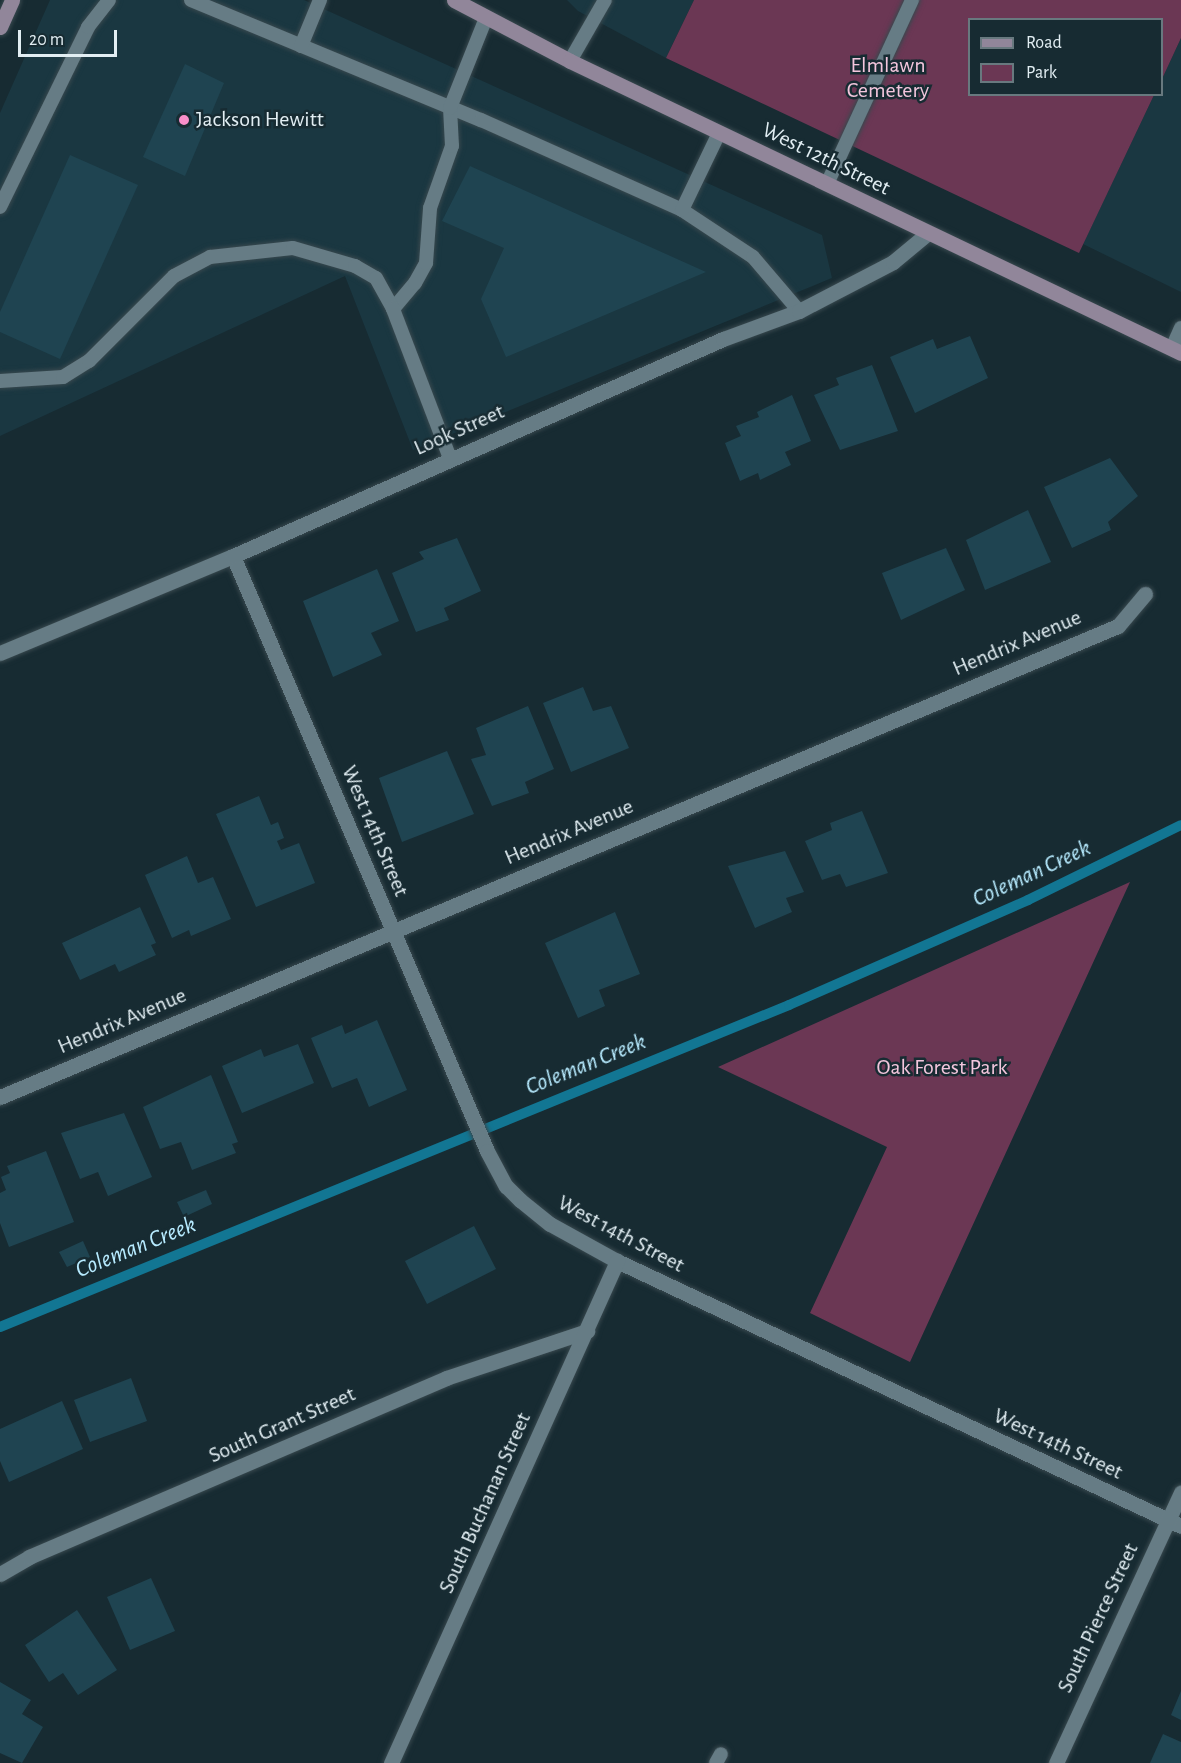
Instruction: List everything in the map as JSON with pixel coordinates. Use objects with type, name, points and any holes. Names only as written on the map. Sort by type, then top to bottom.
[{"type":"main road","points":[[0,27],[12,0]]},
{"type":"main road","name":"West 12th Street","points":[[454,0],[570,61],[1176,350]]},
{"type":"street","name":"Look Street","points":[[0,653],[233,556],[723,339],[799,310],[893,262],[928,233]]},
{"type":"street","name":"West 14th Street","points":[[233,556],[487,1151],[506,1186],[550,1224],[617,1261],[1174,1523]]},
{"type":"street","name":"Hendrix Avenue","points":[[0,1097],[1118,626],[1145,594]]},
{"type":"street","name":"South Buchanan Street","points":[[391,1763],[617,1261]]},
{"type":"street","name":"South Grant Street","points":[[0,1574],[28,1557],[446,1378],[587,1331]]},
{"type":"street","name":"South Pierce Street","points":[[1056,1763],[1174,1523],[1181,1493]]},
{"type":"lane","points":[[0,207],[88,27],[109,0]]},
{"type":"lane","points":[[191,0],[450,108],[682,210],[753,256],[799,310]]},
{"type":"lane","points":[[301,46],[320,0]]},
{"type":"lane","points":[[570,61],[605,0]]},
{"type":"lane","points":[[827,184],[912,0]]},
{"type":"lane","points":[[393,309],[416,283],[426,263],[430,208],[452,146],[450,108],[486,18]]},
{"type":"lane","points":[[682,210],[719,133]]},
{"type":"lane","points":[[0,381],[63,377],[89,362],[174,276],[210,257],[293,248],[355,266],[376,278],[393,309],[450,458]]},
{"type":"lane","points":[[1176,350],[1181,328]]},
{"type":"shaded area","points":[[50,0],[304,0],[822,235],[832,278],[413,450],[345,276],[0,436],[0,113]]},
{"type":"shaded area","points":[[567,0],[694,0],[666,58],[578,11]]},
{"type":"shaded area","points":[[1181,38],[1181,292],[1083,244],[1154,96],[1163,96],[1163,77]]},
{"type":"green space","name":"Elmlawn Cemetery","points":[[694,0],[1181,0],[1181,38],[1163,77],[1163,18],[968,18],[968,96],[1154,96],[1079,253],[666,58]]},
{"type":"green space","name":"Oak Forest Park","points":[[1130,882],[910,1362],[810,1313],[887,1147],[718,1067]]},
{"type":"building","name":"Jackson Hewitt","points":[[185,64],[224,83],[185,176],[143,157]]},
{"type":"building","points":[[70,155],[138,185],[60,359],[0,332],[0,312]]},
{"type":"building","points":[[470,166],[706,272],[506,357],[481,299],[504,248],[442,221]]},
{"type":"building","points":[[970,336],[988,378],[915,413],[890,357],[933,339],[937,349]]},
{"type":"building","points":[[872,365],[898,431],[840,450],[814,395],[839,385],[836,378]]},
{"type":"building","points":[[792,395],[811,441],[785,452],[791,465],[760,480],[758,473],[740,481],[725,443],[741,436],[736,426],[759,417],[757,412]]},
{"type":"building","points":[[1110,458],[1138,496],[1108,522],[1111,530],[1072,548],[1044,487]]},
{"type":"building","points":[[1028,510],[1051,562],[985,590],[966,540]]},
{"type":"building","points":[[457,538],[481,591],[444,608],[449,620],[416,632],[392,573],[424,559],[419,552]]},
{"type":"building","points":[[946,548],[965,590],[901,620],[882,573]]},
{"type":"building","points":[[377,569],[399,621],[371,633],[382,655],[333,677],[303,601]]},
{"type":"building","points":[[583,687],[593,711],[611,706],[629,748],[571,772],[543,703]]},
{"type":"building","points":[[528,706],[554,769],[525,782],[529,793],[492,806],[471,759],[486,755],[476,728]]},
{"type":"building","points":[[447,751],[474,814],[402,842],[379,778]]},
{"type":"building","points":[[259,796],[271,825],[278,822],[284,838],[277,841],[281,850],[299,843],[315,883],[256,907],[216,814]]},
{"type":"building","points":[[862,811],[888,873],[846,887],[840,874],[822,880],[805,841],[832,830],[830,823]]},
{"type":"building","points":[[785,851],[804,892],[786,898],[792,912],[755,928],[728,866]]},
{"type":"building","points":[[187,856],[198,883],[213,877],[231,919],[191,936],[189,930],[172,938],[145,875]]},
{"type":"building","points":[[140,907],[156,943],[151,945],[156,955],[119,972],[115,964],[80,980],[62,943]]},
{"type":"building","points":[[615,912],[640,974],[599,990],[605,1006],[578,1018],[545,943]]},
{"type":"building","points":[[377,1020],[407,1090],[369,1107],[357,1078],[332,1088],[311,1038],[342,1025],[345,1034]]},
{"type":"building","points":[[298,1044],[314,1083],[242,1113],[222,1066],[261,1049],[264,1057]]},
{"type":"building","points":[[211,1075],[238,1142],[232,1144],[236,1153],[192,1170],[181,1142],[160,1149],[143,1107]]},
{"type":"building","points":[[124,1113],[152,1177],[108,1196],[98,1172],[80,1179],[61,1133]]},
{"type":"building","points":[[46,1151],[74,1222],[9,1247],[0,1223],[0,1193],[6,1190],[1,1177],[10,1173],[7,1166]]},
{"type":"building","points":[[206,1190],[212,1204],[184,1217],[177,1202]]},
{"type":"building","points":[[474,1226],[496,1269],[427,1304],[405,1261]]},
{"type":"building","points":[[83,1241],[90,1257],[67,1267],[59,1252]]},
{"type":"building","points":[[131,1378],[147,1421],[90,1442],[74,1400]]},
{"type":"building","points":[[62,1401],[83,1449],[9,1482],[0,1461],[0,1429]]},
{"type":"building","points":[[151,1578],[175,1631],[130,1650],[107,1597]]},
{"type":"building","points":[[77,1610],[117,1670],[78,1695],[63,1673],[49,1682],[25,1645]]},
{"type":"building","points":[[0,1682],[31,1700],[22,1714],[43,1727],[22,1763],[0,1753]]},
{"type":"building","points":[[1181,1691],[1181,1720],[1171,1715]]},
{"type":"building","points":[[1163,1734],[1181,1742],[1181,1763],[1150,1763]]},
{"type":"waterway","name":"Coleman Creek","points":[[0,1327],[789,1005],[1028,900],[1181,825]]},
{"type":"place","name":"Jackson Hewitt","points":[[184,120]]}]
